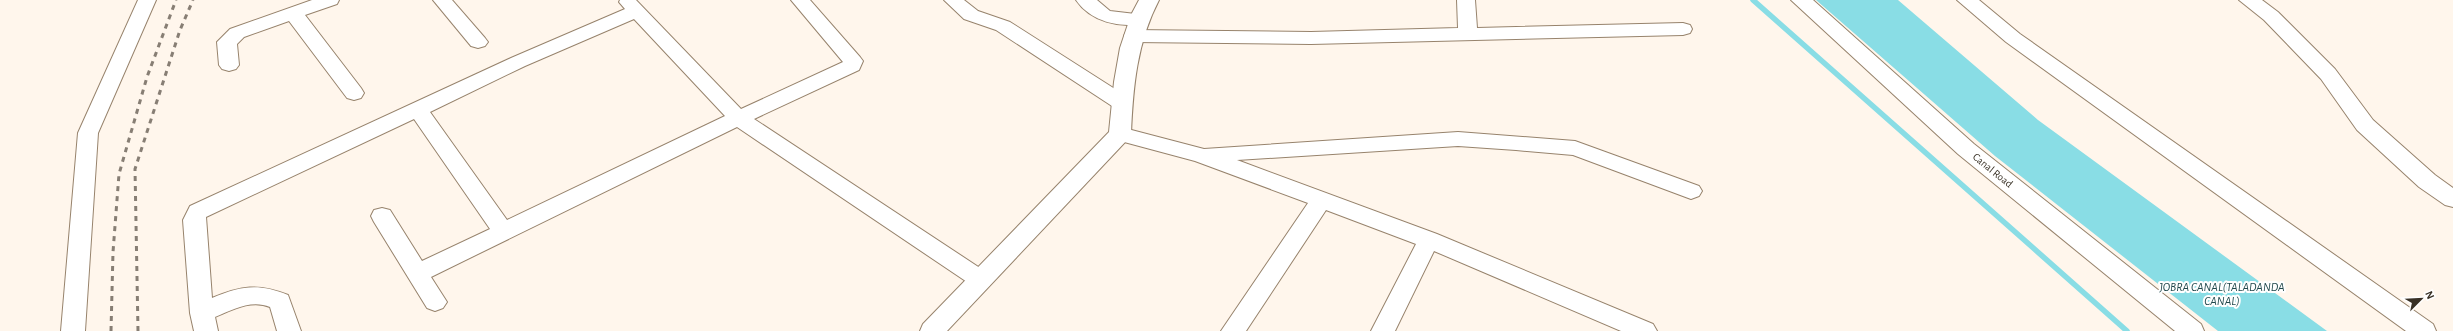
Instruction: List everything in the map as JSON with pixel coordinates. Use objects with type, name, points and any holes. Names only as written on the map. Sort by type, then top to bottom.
[{"type":"main road","points":[[932,331],[1120,134],[1123,79],[1135,28],[1149,0]]},
{"type":"main road","name":"Canal Road","points":[[1801,0],[1966,149],[2192,331]]},
{"type":"main road","points":[[1967,0],[2013,38],[2424,331]]},
{"type":"main road","points":[[2249,0],[2271,16],[2328,74],[2365,125],[2427,182],[2453,199]]},
{"type":"street","points":[[73,331],[88,133],[147,0]]},
{"type":"street","points":[[229,65],[227,42],[231,38],[244,30],[294,14],[330,0]]},
{"type":"street","points":[[442,0],[478,42]]},
{"type":"street","points":[[418,273],[738,118],[852,66],[853,61],[800,0]]},
{"type":"street","points":[[953,0],[971,15],[1003,26],[1122,103]]},
{"type":"street","points":[[1085,0],[1105,16],[1135,28],[1311,38],[1683,29]]},
{"type":"street","points":[[1466,0],[1468,34]]},
{"type":"street","points":[[204,322],[194,220],[198,212],[418,110],[631,6],[738,118],[795,157],[873,206],[981,280]]},
{"type":"street","points":[[294,14],[354,93]]},
{"type":"street","points":[[418,110],[504,232]]},
{"type":"street","points":[[1120,134],[1201,155],[1429,240],[1645,331]]},
{"type":"street","points":[[1201,155],[1458,139],[1516,143],[1575,148],[1691,191]]},
{"type":"street","points":[[1233,331],[1321,200]]},
{"type":"street","points":[[382,216],[436,302]]},
{"type":"street","points":[[1383,331],[1429,240]]},
{"type":"street","points":[[204,322],[236,299],[255,294],[267,294],[280,302],[289,331]]},
{"type":"water","name":"JOBRA CANAL(TALADANDA CANAL)","points":[[1816,0],[1898,0],[2038,120],[2327,331],[2218,331],[1995,156]]},
{"type":"waterway","points":[[1753,0],[2127,331]]},
{"type":"railway","points":[[111,331],[113,252],[119,174],[147,77],[176,0]]},
{"type":"railway","points":[[138,331],[135,169],[180,30],[193,0]]}]
